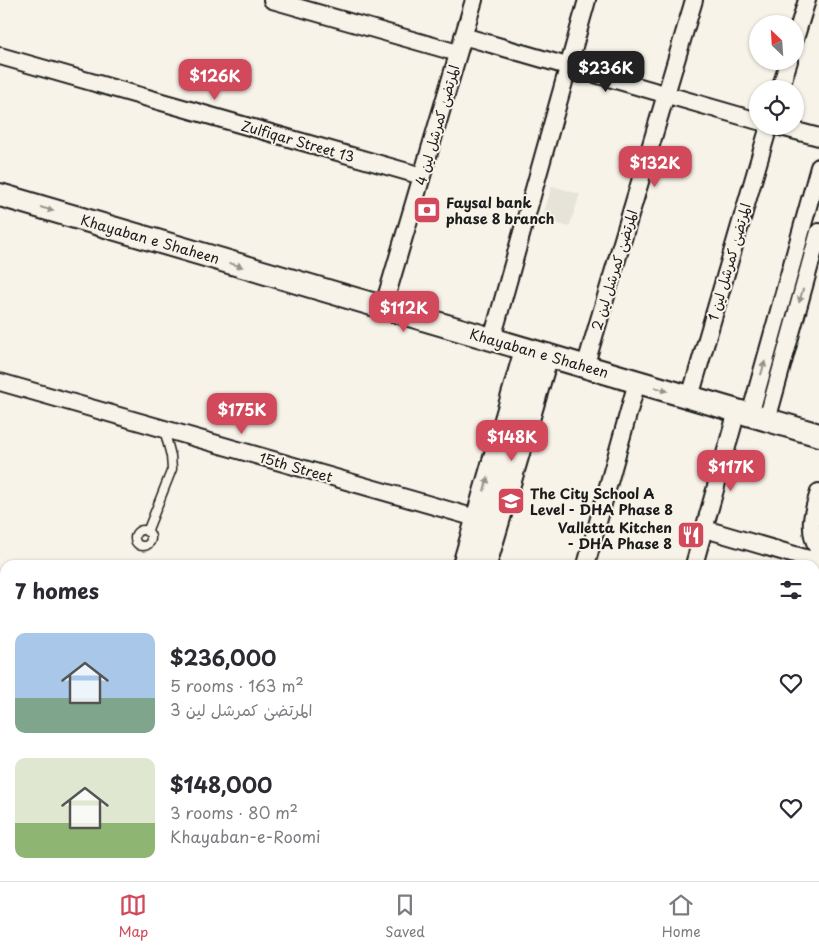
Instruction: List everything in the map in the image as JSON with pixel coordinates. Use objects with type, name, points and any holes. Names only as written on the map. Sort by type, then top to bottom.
[{"type":"main road","name":"Khayaban e Shaheen","points":[[0,195],[819,435]]},
{"type":"main road","points":[[465,560],[476,518],[536,352]]},
{"type":"main road","points":[[486,560],[536,352]]},
{"type":"street","points":[[272,0],[458,53]]},
{"type":"street","name":"المرتضیٰ کمرشل لین 4","points":[[383,308],[474,0]]},
{"type":"street","points":[[492,339],[587,0]]},
{"type":"street","name":"المرتضیٰ کمرشل لین 2","points":[[585,367],[694,0]]},
{"type":"street","points":[[802,15],[807,0]]},
{"type":"street","points":[[463,36],[749,118]]},
{"type":"street","name":"Zulfiqar Street 13","points":[[0,56],[422,176]]},
{"type":"street","points":[[804,133],[819,137]]},
{"type":"street","name":"المرتضیٰ کمرشل لین 1","points":[[690,397],[766,135]]},
{"type":"street","points":[[751,415],[819,167]]},
{"type":"street","points":[[696,560],[705,529],[751,415],[819,232]]},
{"type":"street","name":"15th Street","points":[[0,382],[476,518]]},
{"type":"street","points":[[587,560],[637,382]]},
{"type":"street","points":[[819,492],[811,524],[812,536],[819,551]]},
{"type":"street","points":[[705,529],[812,560]]},
{"type":"lane","points":[[147,532],[172,469],[171,456],[164,429]]},
{"type":"shaded area","points":[[552,186],[580,194],[569,227],[542,219]]},
{"type":"place","name":"Faysal bank phase 8 branch","points":[[427,210]]},
{"type":"place","name":"The City School A Level - DHA Phase 8","points":[[511,501]]},
{"type":"place","name":"Valletta Kitchen - DHA Phase 8","points":[[691,535]]}]
